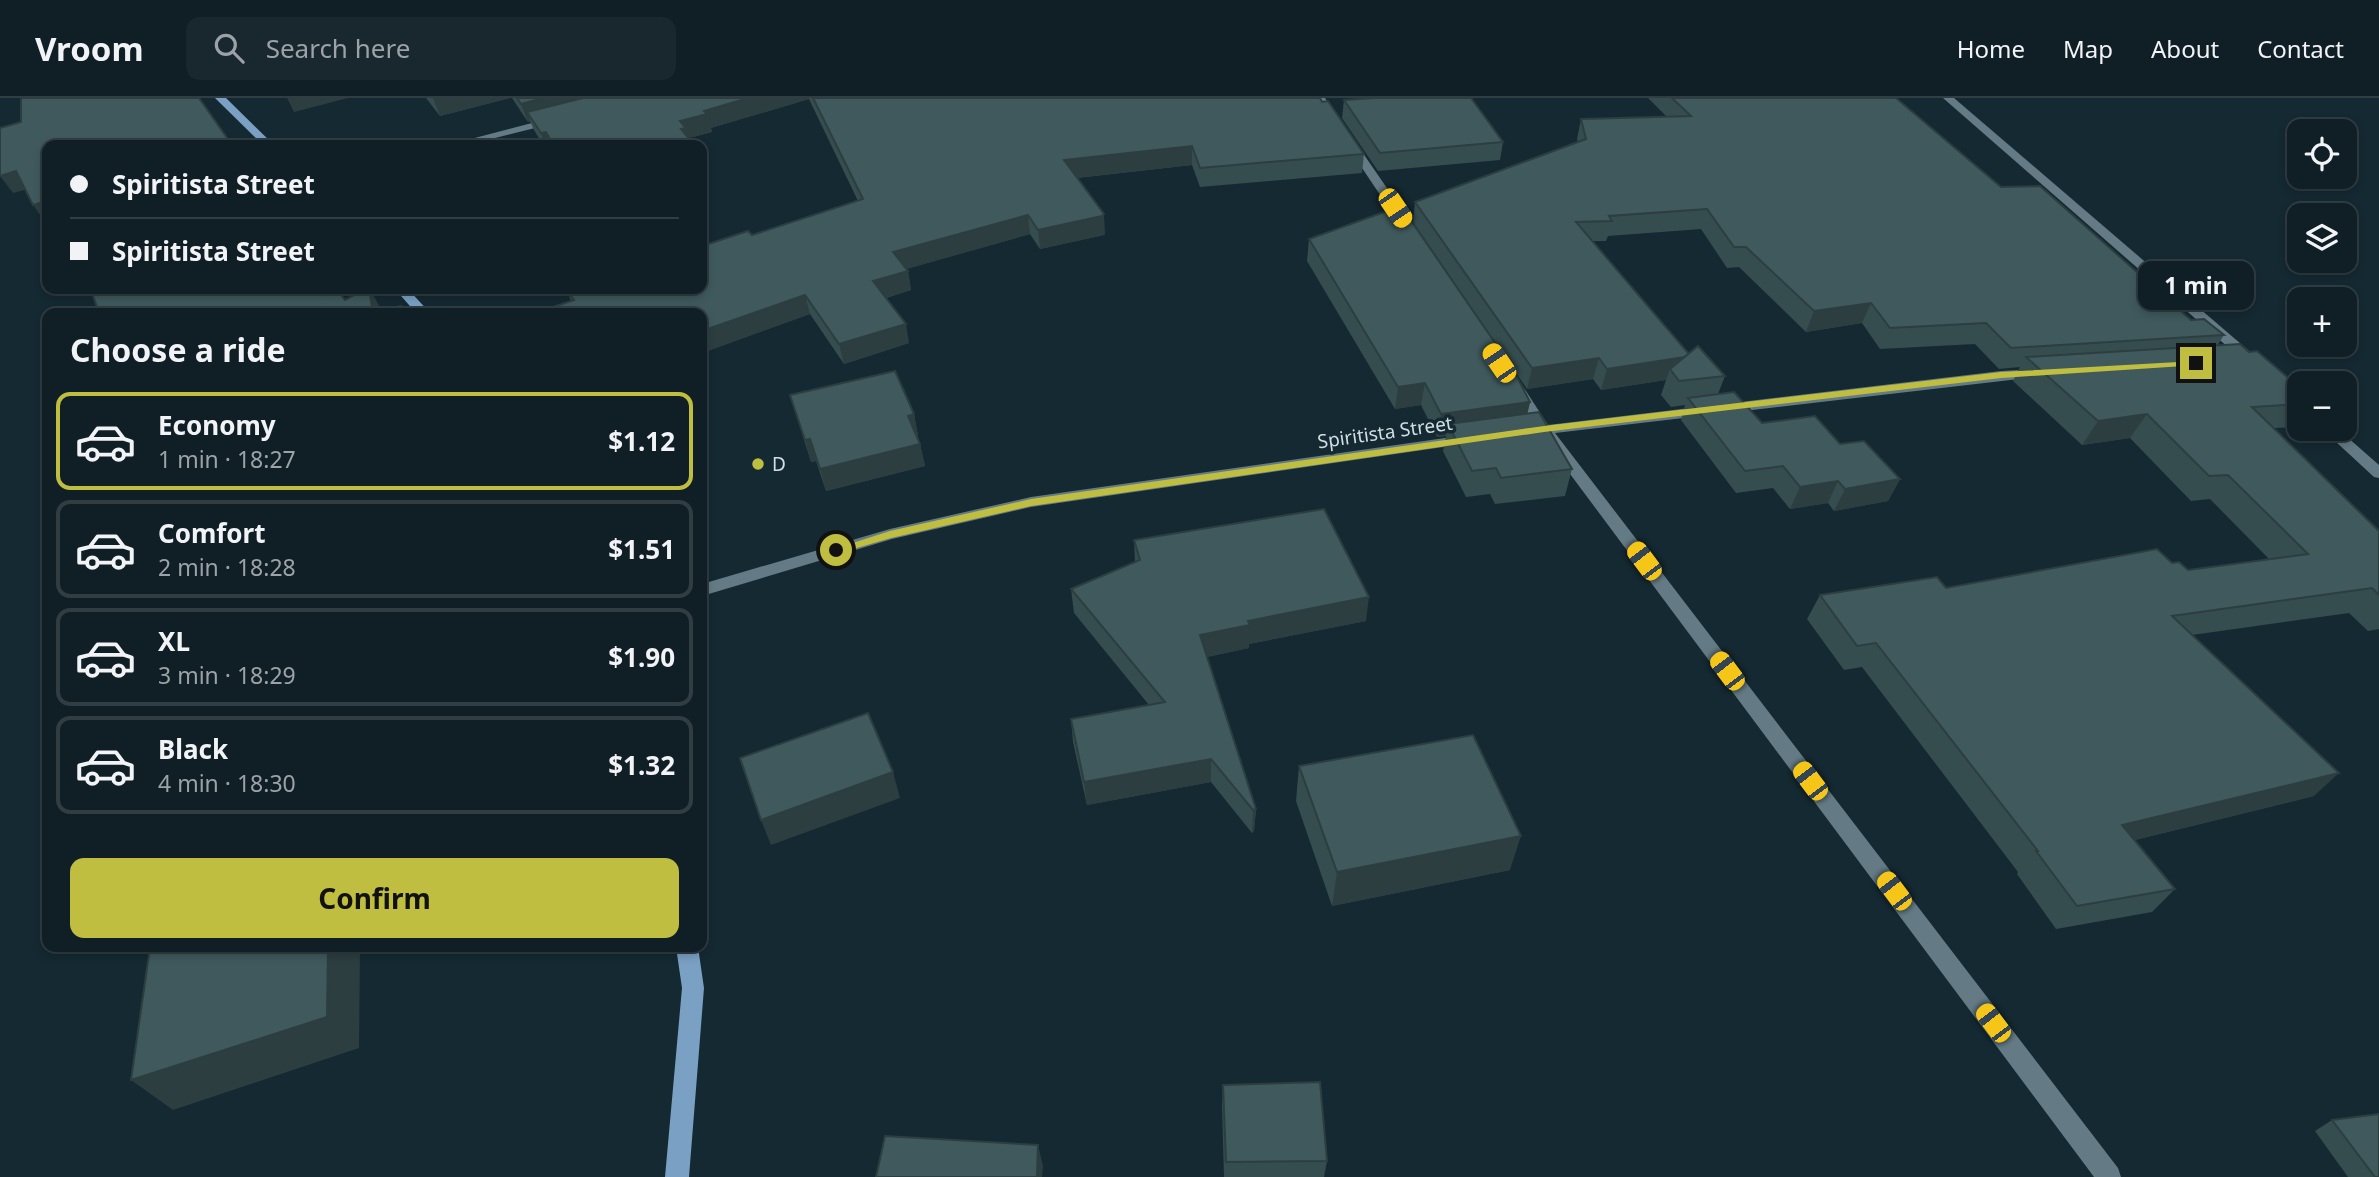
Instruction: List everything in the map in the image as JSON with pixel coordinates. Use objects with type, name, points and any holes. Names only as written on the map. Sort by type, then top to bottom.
[{"type":"main road","points":[[220,98],[264,140]]},
{"type":"main road","points":[[406,294],[418,308]]},
{"type":"main road","points":[[677,1177],[693,988],[688,952]]},
{"type":"street","points":[[1320,98],[1420,246]]},
{"type":"street","points":[[1948,98],[2256,365],[2223,362]]},
{"type":"street","points":[[474,140],[561,118]]},
{"type":"street","points":[[1506,372],[1544,429],[2109,1177]]},
{"type":"street","points":[[1504,435],[2001,375],[2056,372]]},
{"type":"street","name":"Spiritista Street","points":[[707,589],[890,534],[1031,502],[1477,439]]},
{"type":"street","points":[[2343,441],[2379,472]]},
{"type":"building","points":[[21,98],[199,98],[228,140],[42,140],[42,202],[33,205],[16,171],[0,176],[0,128],[21,122]]},
{"type":"building","points":[[517,98],[543,98],[521,104]]},
{"type":"building","points":[[583,98],[748,98],[680,121],[686,128],[681,129],[690,140],[550,140],[546,132],[541,133],[527,112]]},
{"type":"building","points":[[813,98],[1320,98],[1322,102],[1328,101],[1364,154],[1200,168],[1192,146],[1064,160],[1104,214],[1102,216],[1038,230],[1028,215],[893,252],[908,271],[873,281],[906,324],[839,344],[805,295],[707,329],[707,308],[550,308],[574,300],[569,294],[707,294],[707,244],[748,231],[752,235],[863,199]]},
{"type":"building","points":[[1471,98],[1503,142],[1380,153],[1344,100]]},
{"type":"building","points":[[1672,98],[1896,98],[2001,187],[2040,186],[2191,320],[2204,319],[2224,335],[2011,348],[1986,323],[1890,328],[1871,303],[1814,311],[1746,247],[1734,247],[1707,209],[1609,216],[1612,221],[1576,222],[1689,354],[1685,357],[1607,369],[1599,358],[1532,368],[1415,202],[1586,139],[1581,119],[1691,116]]},
{"type":"building","points":[[1401,206],[1513,369],[1530,402],[1441,414],[1425,383],[1398,387],[1309,239]]},
{"type":"building","points":[[92,294],[340,294],[345,300],[356,294],[370,294],[372,308],[97,308]]},
{"type":"building","points":[[2240,344],[2249,352],[2257,351],[2287,377],[2287,405],[2252,407],[2379,531],[2379,595],[2372,588],[2172,616],[2339,773],[2122,825],[2175,889],[2077,906],[2038,851],[1876,643],[1857,646],[1820,595],[1937,577],[1946,588],[2157,549],[2172,563],[2179,562],[2188,570],[2308,554],[2228,475],[2209,476],[2147,414],[2098,421],[2026,357]]},
{"type":"building","points":[[1698,346],[1725,376],[1679,381],[1670,369]]},
{"type":"building","points":[[895,371],[914,414],[908,416],[920,444],[820,469],[810,439],[805,440],[790,395]]},
{"type":"building","points":[[1734,392],[1762,423],[1815,416],[1840,444],[1864,441],[1900,479],[1845,489],[1838,481],[1800,487],[1783,466],[1745,471],[1688,398]]},
{"type":"building","points":[[1539,412],[1572,469],[1501,478],[1496,468],[1472,471],[1448,424]]},
{"type":"building","points":[[1324,509],[1369,597],[1248,621],[1250,625],[1200,635],[1256,809],[1253,810],[1211,759],[1084,782],[1071,719],[1165,702],[1071,589],[1140,560],[1134,540]]},
{"type":"building","points":[[868,713],[893,772],[761,820],[740,758]]},
{"type":"building","points":[[1473,735],[1521,836],[1337,872],[1299,766]]},
{"type":"building","points":[[149,952],[328,952],[327,1017],[131,1080]]},
{"type":"building","points":[[1320,1082],[1327,1161],[1226,1162],[1223,1085]]},
{"type":"building","points":[[2379,1114],[2379,1177],[2375,1177],[2332,1120]]},
{"type":"building","points":[[885,1136],[1038,1145],[1037,1177],[876,1177]]},
{"type":"place","name":"D","points":[[758,464]]},
{"type":"route","points":[[836,550],[890,534],[1031,502],[1544,429],[2001,375],[2196,363]]}]
